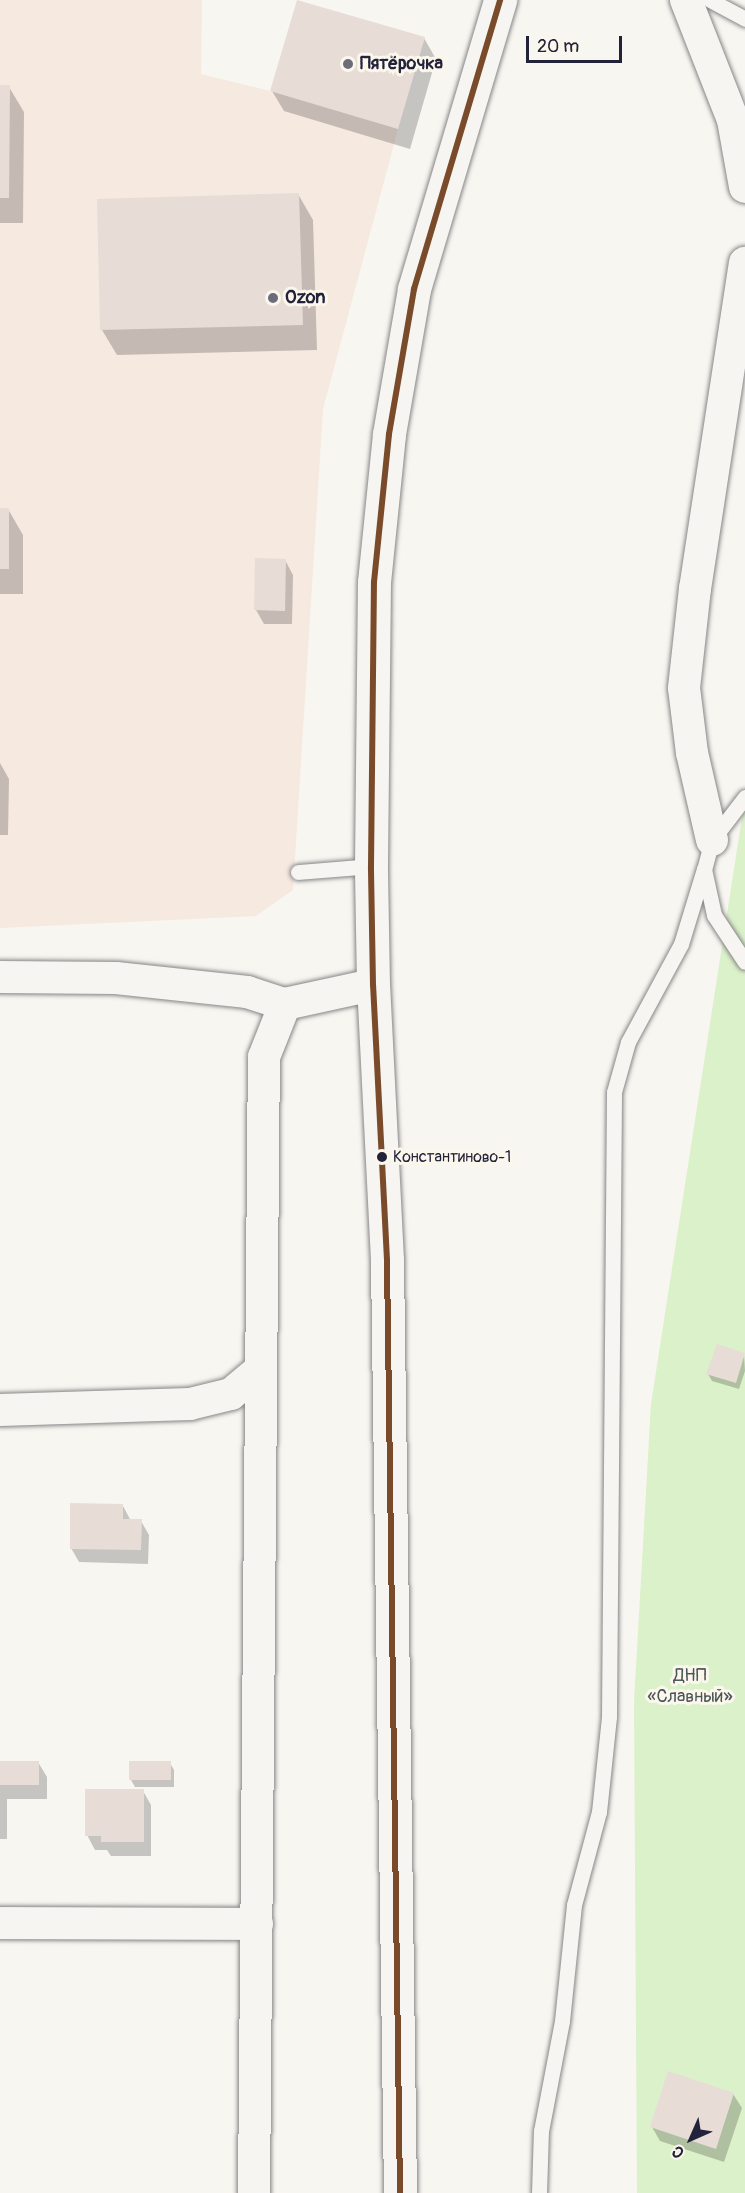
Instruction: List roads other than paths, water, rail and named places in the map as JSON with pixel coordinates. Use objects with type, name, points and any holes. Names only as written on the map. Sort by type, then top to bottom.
[{"type":"street","points":[[400,2193],[387,1260],[373,985],[371,866],[374,582],[389,434],[414,289],[500,0]]},
{"type":"street","points":[[686,0],[733,120],[745,188]]},
{"type":"street","points":[[708,855],[684,688],[695,589],[745,263]]},
{"type":"street","points":[[0,977],[116,978],[247,992],[285,1004],[373,985]]},
{"type":"street","points":[[254,2193],[264,1057],[285,1004]]},
{"type":"street","points":[[0,1410],[190,1404],[231,1394],[261,1369]]},
{"type":"street","points":[[0,1923],[257,1924]]},
{"type":"lane","points":[[710,0],[745,20]]},
{"type":"lane","points":[[539,2193],[541,2131],[562,2021],[574,1905],[598,1812],[609,1717],[614,1092],[628,1042],[681,944],[708,855],[745,797]]},
{"type":"lane","points":[[708,855],[714,915],[745,962]]},
{"type":"lane","points":[[298,872],[371,866]]},
{"type":"place","name":"Пятёрочка","points":[[348,64]]},
{"type":"place","name":"Ozon","points":[[273,298]]},
{"type":"place","name":"Константиново-1","points":[[382,1157]]},
{"type":"park label","name":"ДНП «Славный»","points":[[690,1687]]}]
